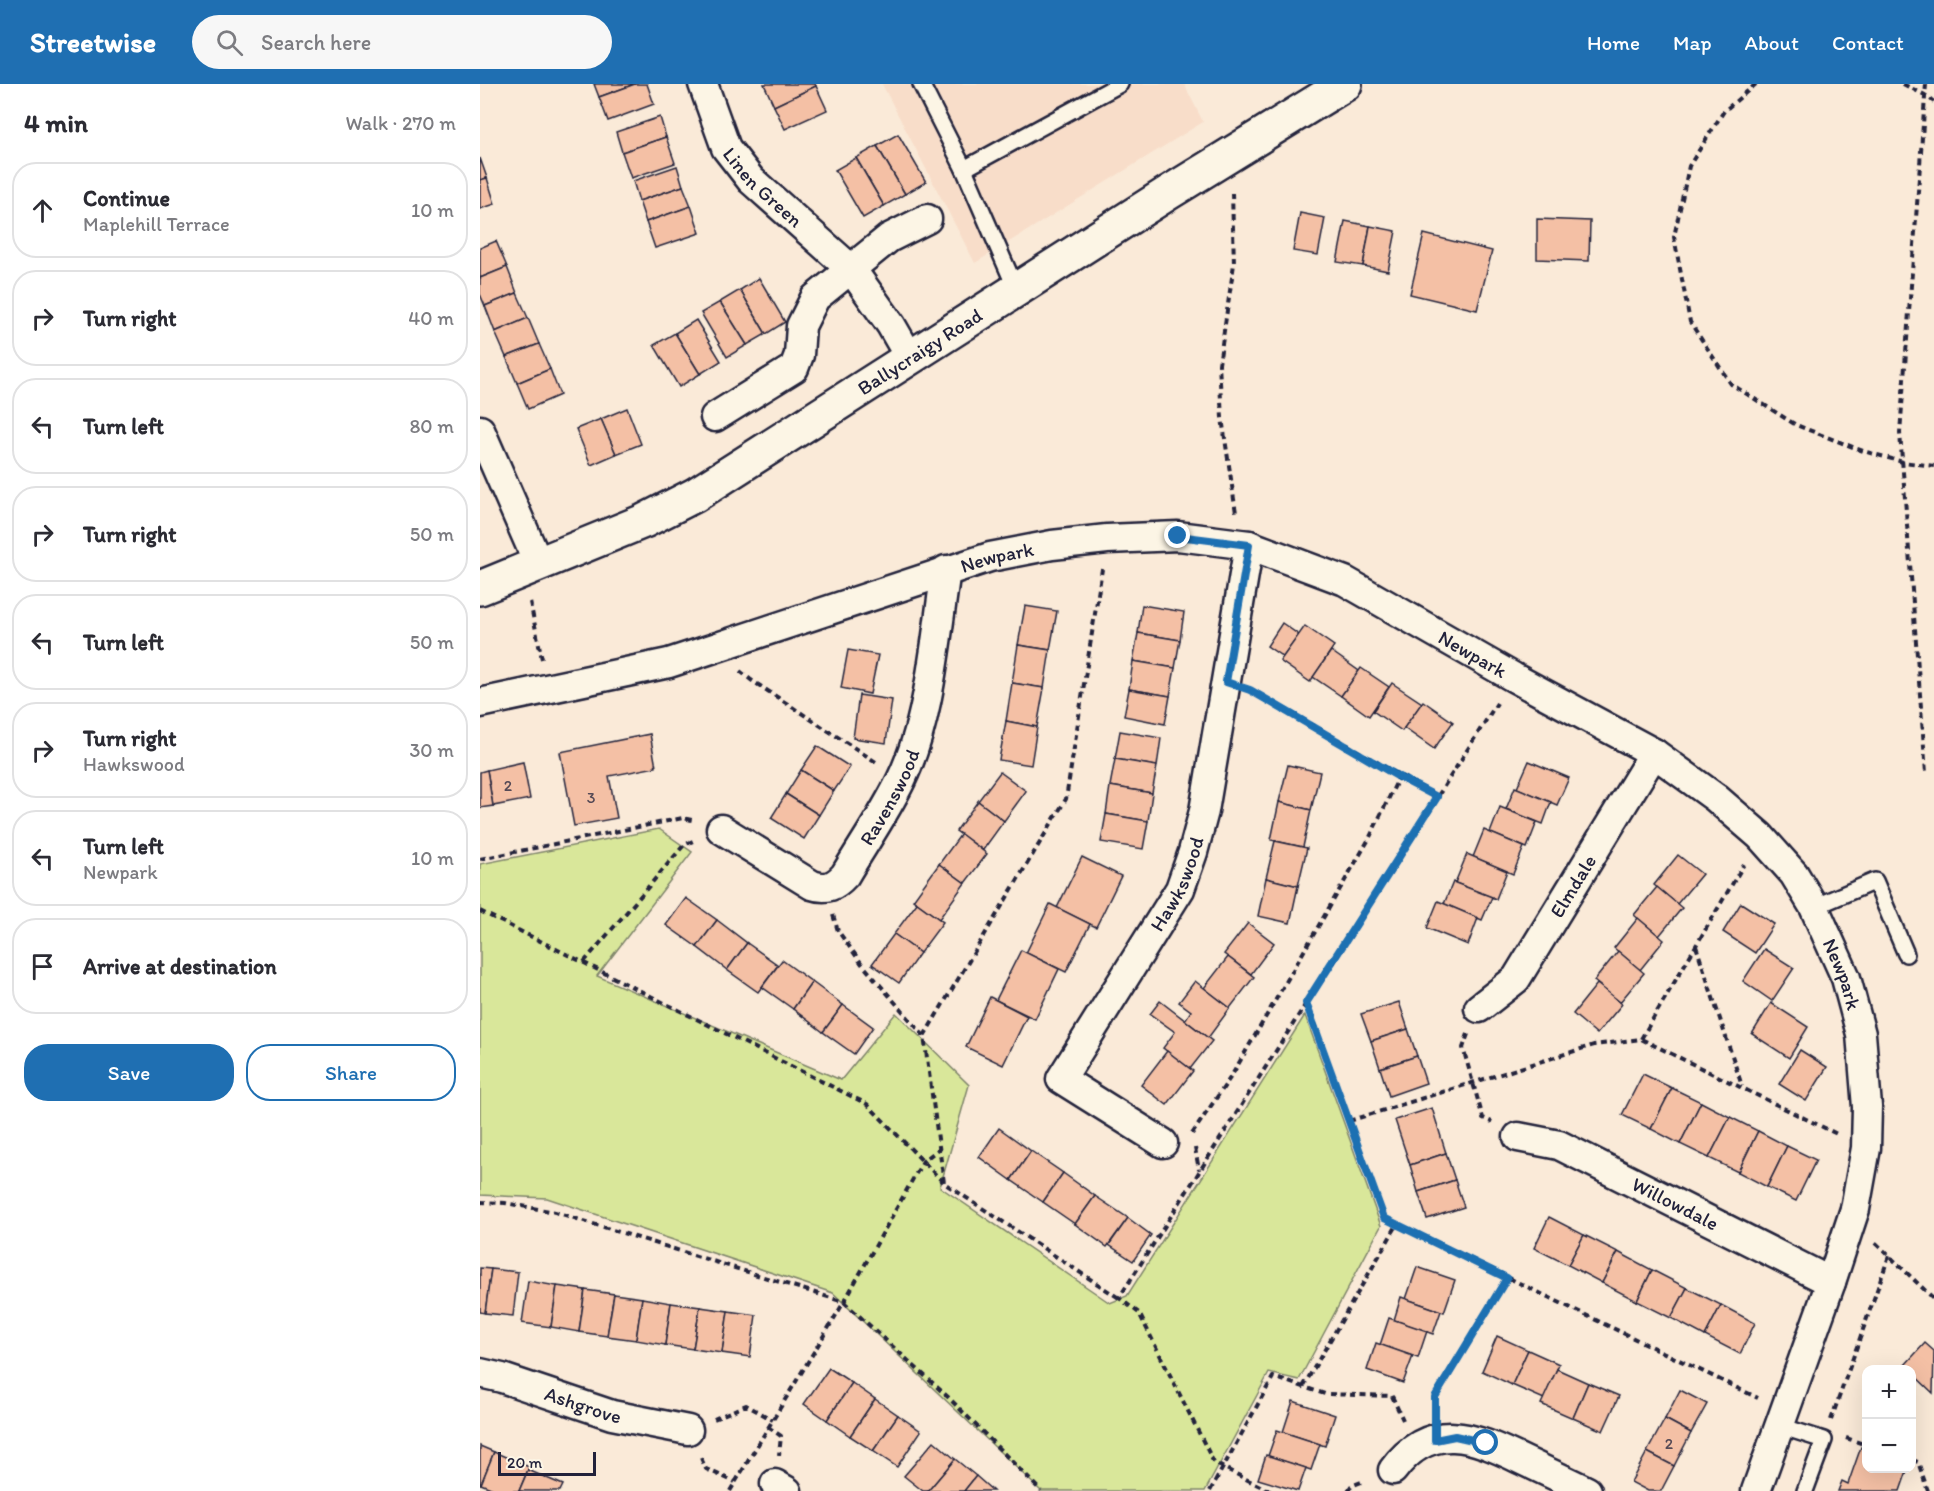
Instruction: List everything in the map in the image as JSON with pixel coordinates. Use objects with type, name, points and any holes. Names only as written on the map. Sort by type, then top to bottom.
[{"type":"main road","name":"Ballycraigy Road","points":[[480,588],[644,521],[695,495],[1016,289],[1345,84]]},
{"type":"street","name":"Linen Green","points":[[703,84],[726,148],[751,180],[852,270],[891,325],[910,358]]},
{"type":"street","points":[[716,417],[794,368],[799,355],[801,326],[815,298],[889,238],[927,219]]},
{"type":"street","points":[[480,430],[491,488],[531,568]]},
{"type":"street","name":"Newpark","points":[[480,702],[669,663],[990,557],[1052,545],[1107,539],[1178,536],[1242,544],[1345,581],[1654,753],[1716,798],[1760,836],[1794,874],[1814,907],[1846,978],[1861,1034],[1868,1107],[1866,1148],[1852,1219],[1756,1491]]},
{"type":"street","name":"Hawkswood","points":[[1163,1143],[1062,1079],[1180,889],[1194,852],[1204,811],[1226,682],[1242,544]]},
{"type":"street","name":"Ravenswood","points":[[826,888],[833,886],[845,875],[901,779],[923,716],[946,570]]},
{"type":"street","name":"Elmdale","points":[[1479,1008],[1516,979],[1654,753]]},
{"type":"street","points":[[721,829],[812,885],[826,888]]},
{"type":"street","name":"Willowdale","points":[[1518,1137],[1559,1145],[1831,1282]]},
{"type":"street","name":"Ashgrove","points":[[480,1373],[502,1378],[612,1415],[688,1430]]},
{"type":"street","points":[[1393,1470],[1399,1461],[1425,1444],[1455,1436],[1477,1440],[1587,1491]]},
{"type":"lane","points":[[921,84],[964,169],[1016,289]]},
{"type":"lane","points":[[964,169],[1120,84]]},
{"type":"lane","points":[[1814,907],[1875,881],[1906,954]]},
{"type":"lane","points":[[1783,1419],[1824,1440],[1805,1491]]},
{"type":"path","points":[[1755,84],[1724,111],[1689,166],[1674,237],[1690,322],[1731,384],[1796,424],[1863,451],[1903,462],[1934,466]]},
{"type":"path","points":[[1903,84],[1934,102]]},
{"type":"path","points":[[1926,84],[1900,433],[1926,773]]},
{"type":"path","points":[[1228,156],[1233,207],[1234,264],[1220,364],[1222,418],[1242,544]]},
{"type":"path","points":[[924,1036],[1066,799],[1107,539]]},
{"type":"path","points":[[531,568],[549,689]]},
{"type":"path","points":[[714,648],[751,681],[901,779]]},
{"type":"path","points":[[1119,1298],[1513,676]]},
{"type":"path","points":[[1226,682],[1250,690],[1437,797]]},
{"type":"path","points":[[1192,1135],[1232,1075],[1316,931],[1369,839],[1399,777]]},
{"type":"path","points":[[480,859],[683,818],[721,829]]},
{"type":"path","points":[[584,962],[684,845],[721,829]]},
{"type":"path","points":[[1641,1040],[1760,836]]},
{"type":"path","points":[[826,888],[838,931],[862,964],[924,1036],[944,1183]]},
{"type":"path","points":[[480,911],[867,1104],[944,1183],[1139,1313],[1214,1463],[1270,1491]]},
{"type":"path","points":[[1696,946],[1742,1087]]},
{"type":"path","points":[[1306,1003],[1384,1218],[1783,1419]]},
{"type":"path","points":[[1479,1008],[1463,1048],[1483,1118],[1518,1137]]},
{"type":"path","points":[[1349,1121],[1594,1045],[1641,1040],[1866,1148]]},
{"type":"path","points":[[730,1491],[844,1302],[923,1161],[939,1149]]},
{"type":"path","points":[[480,1202],[505,1203],[555,1212],[844,1302],[948,1397],[1041,1491]]},
{"type":"path","points":[[1852,1219],[1934,1299]]},
{"type":"path","points":[[1303,1387],[1397,1225]]},
{"type":"path","points":[[1824,1440],[1890,1256]]},
{"type":"path","points":[[1425,1444],[1435,1397],[1507,1278]]},
{"type":"path","points":[[1210,1491],[1273,1377],[1325,1394],[1392,1396],[1425,1444]]},
{"type":"path","points":[[735,1482],[706,1469],[688,1430],[746,1405],[773,1420]]},
{"type":"path","points":[[768,1427],[781,1436]]},
{"type":"path","points":[[1916,1461],[1928,1491]]},
{"type":"shaded area","points":[[882,84],[1184,84],[1203,122],[975,263]]},
{"type":"green space","points":[[659,829],[692,852],[597,976],[841,1080],[896,1013],[969,1085],[940,1187],[1110,1303],[1127,1296],[1305,1015],[1381,1226],[1299,1380],[1269,1373],[1205,1491],[1041,1491],[833,1293],[547,1198],[480,1195],[480,864]]},
{"type":"building","points":[[594,84],[635,84],[599,97]]},
{"type":"building","points":[[635,84],[647,84],[654,104],[608,121],[599,97]]},
{"type":"building","points":[[764,84],[815,84],[816,86],[774,106]]},
{"type":"building","points":[[816,86],[827,110],[785,129],[774,106]]},
{"type":"building","points":[[660,117],[666,137],[622,152],[616,132]]},
{"type":"building","points":[[898,134],[926,182],[905,194],[877,146]]},
{"type":"building","points":[[666,137],[675,163],[631,178],[622,152]]},
{"type":"building","points":[[877,146],[905,194],[884,206],[856,158]]},
{"type":"building","points":[[480,158],[487,178],[480,180]]},
{"type":"building","points":[[856,158],[884,206],[863,218],[835,170]]},
{"type":"building","points":[[677,166],[683,186],[639,201],[633,181]]},
{"type":"building","points":[[487,178],[495,204],[480,209],[480,180]]},
{"type":"building","points":[[683,186],[691,206],[646,222],[639,201]]},
{"type":"building","points":[[691,206],[700,233],[655,248],[646,222]]},
{"type":"building","points":[[1300,213],[1325,218],[1318,255],[1293,251]]},
{"type":"building","points":[[1537,219],[1590,221],[1589,261],[1537,259]]},
{"type":"building","points":[[1345,221],[1370,226],[1363,266],[1337,262]]},
{"type":"building","points":[[1370,226],[1396,231],[1388,271],[1363,266]]},
{"type":"building","points":[[1424,234],[1492,251],[1477,310],[1410,294]]},
{"type":"building","points":[[496,241],[507,267],[480,278],[480,248]]},
{"type":"building","points":[[507,267],[517,293],[485,306],[480,294],[480,278]]},
{"type":"building","points":[[759,278],[785,322],[766,334],[740,290]]},
{"type":"building","points":[[740,290],[766,334],[747,345],[720,302]]},
{"type":"building","points":[[517,293],[528,318],[495,332],[485,306]]},
{"type":"building","points":[[720,302],[747,345],[727,357],[701,313]]},
{"type":"building","points":[[528,318],[539,344],[506,357],[495,332]]},
{"type":"building","points":[[696,320],[721,361],[700,374],[675,333]]},
{"type":"building","points":[[675,333],[700,374],[679,387],[654,345]]},
{"type":"building","points":[[539,344],[550,369],[517,383],[506,357]]},
{"type":"building","points":[[550,369],[560,395],[528,409],[517,383]]},
{"type":"building","points":[[627,408],[641,444],[616,454],[601,419]]},
{"type":"building","points":[[601,419],[616,454],[591,465],[576,429]]},
{"type":"building","points":[[1142,605],[1184,612],[1180,640],[1138,633]]},
{"type":"building","points":[[1025,606],[1057,611],[1050,650],[1018,645]]},
{"type":"building","points":[[1282,623],[1299,635],[1283,657],[1267,646]]},
{"type":"building","points":[[1305,626],[1334,646],[1310,682],[1280,661]]},
{"type":"building","points":[[1138,633],[1180,640],[1175,668],[1133,661]]},
{"type":"building","points":[[1018,645],[1050,650],[1044,688],[1012,683]]},
{"type":"building","points":[[848,650],[878,655],[870,694],[841,688]]},
{"type":"building","points":[[1331,651],[1359,671],[1341,696],[1313,677]]},
{"type":"building","points":[[1133,661],[1175,668],[1170,696],[1129,689]]},
{"type":"building","points":[[1361,668],[1389,687],[1369,716],[1341,696]]},
{"type":"building","points":[[1012,683],[1044,688],[1037,727],[1006,721]]},
{"type":"building","points":[[1392,683],[1422,703],[1402,731],[1373,711]]},
{"type":"building","points":[[1129,689],[1170,696],[1165,724],[1124,716]]},
{"type":"building","points":[[859,695],[892,700],[886,743],[853,738]]},
{"type":"building","points":[[1423,701],[1453,722],[1434,749],[1404,728]]},
{"type":"building","points":[[1006,721],[1037,727],[1031,765],[999,760]]},
{"type":"building","points":[[1120,731],[1161,738],[1157,766],[1115,759]]},
{"type":"building","points":[[650,734],[656,767],[609,776],[617,818],[574,826],[560,752]]},
{"type":"building","points":[[817,746],[850,767],[834,791],[801,770]]},
{"type":"building","points":[[1115,759],[1157,766],[1152,793],[1110,786]]},
{"type":"building","points":[[1529,761],[1569,778],[1557,805],[1517,788]]},
{"type":"building","points":[[523,762],[530,799],[493,806],[487,770]]},
{"type":"building","points":[[1288,765],[1320,772],[1311,810],[1279,802]]},
{"type":"building","points":[[487,770],[493,806],[480,808],[480,772]]},
{"type":"building","points":[[801,770],[834,791],[819,815],[786,794]]},
{"type":"building","points":[[1000,772],[1026,791],[1004,821],[978,801]]},
{"type":"building","points":[[1110,786],[1152,793],[1148,821],[1106,814]]},
{"type":"building","points":[[1515,787],[1551,802],[1543,824],[1506,809]]},
{"type":"building","points":[[786,794],[819,815],[804,839],[771,818]]},
{"type":"building","points":[[978,801],[1004,821],[983,850],[956,831]]},
{"type":"building","points":[[1279,802],[1311,810],[1303,847],[1271,840]]},
{"type":"building","points":[[1500,807],[1537,822],[1527,848],[1490,833]]},
{"type":"building","points":[[1106,814],[1148,821],[1143,849],[1101,842]]},
{"type":"building","points":[[1484,830],[1524,847],[1513,874],[1473,857]]},
{"type":"building","points":[[961,834],[987,854],[965,883],[939,864]]},
{"type":"building","points":[[1275,841],[1307,848],[1298,886],[1266,878]]},
{"type":"building","points":[[1467,854],[1507,871],[1496,899],[1455,883]]},
{"type":"building","points":[[1678,855],[1702,874],[1677,904],[1654,885]]},
{"type":"building","points":[[1082,857],[1121,876],[1096,927],[1057,908]]},
{"type":"building","points":[[939,864],[965,883],[939,919],[913,900]]},
{"type":"building","points":[[1266,878],[1298,886],[1290,923],[1258,916]]},
{"type":"building","points":[[1453,882],[1492,897],[1482,920],[1444,904]]},
{"type":"building","points":[[1657,887],[1682,908],[1659,936],[1634,915]]},
{"type":"building","points":[[686,898],[717,920],[697,947],[666,925]]},
{"type":"building","points":[[1438,901],[1478,918],[1468,945],[1427,928]]},
{"type":"building","points":[[917,903],[943,922],[920,953],[894,934]]},
{"type":"building","points":[[1741,903],[1774,924],[1755,953],[1723,932]]},
{"type":"building","points":[[1050,904],[1090,924],[1066,972],[1026,953]]},
{"type":"building","points":[[1638,918],[1664,940],[1640,970],[1614,948]]},
{"type":"building","points":[[717,920],[747,943],[727,970],[697,947]]},
{"type":"building","points":[[1248,923],[1274,943],[1251,974],[1224,954]]},
{"type":"building","points":[[894,934],[920,953],[899,983],[872,964]]},
{"type":"building","points":[[747,943],[778,965],[758,992],[727,970]]},
{"type":"building","points":[[1764,949],[1794,968],[1772,1001],[1743,981]]},
{"type":"building","points":[[1021,950],[1059,969],[1035,1019],[996,1000]]},
{"type":"building","points":[[1618,951],[1644,973],[1620,1002],[1594,981]]},
{"type":"building","points":[[1228,957],[1254,977],[1230,1008],[1204,988]]},
{"type":"building","points":[[782,960],[812,982],[793,1009],[762,987]]},
{"type":"building","points":[[1195,981],[1230,1008],[1208,1038],[1185,1020],[1191,1011],[1179,1002]]},
{"type":"building","points":[[812,982],[843,1005],[823,1032],[793,1009]]},
{"type":"building","points":[[1597,984],[1622,1004],[1597,1034],[1573,1014]]},
{"type":"building","points":[[990,997],[1027,1016],[1003,1065],[966,1047]]},
{"type":"building","points":[[1160,1001],[1212,1041],[1190,1069],[1163,1048],[1175,1032],[1150,1014]]},
{"type":"building","points":[[1399,1002],[1408,1029],[1371,1041],[1361,1014]]},
{"type":"building","points":[[1771,1003],[1808,1027],[1789,1058],[1752,1034]]},
{"type":"building","points":[[843,1005],[873,1027],[854,1054],[823,1032]]},
{"type":"building","points":[[1408,1029],[1417,1056],[1380,1068],[1371,1041]]},
{"type":"building","points":[[1800,1050],[1827,1067],[1806,1101],[1779,1084]]},
{"type":"building","points":[[1167,1051],[1193,1071],[1167,1105],[1141,1085]]},
{"type":"building","points":[[1417,1056],[1426,1083],[1389,1096],[1380,1068]]},
{"type":"building","points":[[1643,1074],[1672,1088],[1651,1129],[1622,1115]]},
{"type":"building","points":[[1672,1088],[1701,1102],[1680,1144],[1651,1129]]},
{"type":"building","points":[[1701,1102],[1730,1117],[1709,1158],[1680,1144]]},
{"type":"building","points":[[1432,1108],[1446,1153],[1410,1165],[1395,1120]]},
{"type":"building","points":[[1730,1117],[1758,1131],[1738,1172],[1709,1158]]},
{"type":"building","points":[[999,1128],[1031,1151],[1011,1180],[979,1157]]},
{"type":"building","points":[[1758,1131],[1787,1146],[1767,1187],[1738,1172]]},
{"type":"building","points":[[1787,1146],[1816,1160],[1796,1201],[1767,1187]]},
{"type":"building","points":[[1031,1151],[1063,1173],[1043,1202],[1011,1180]]},
{"type":"building","points":[[1446,1153],[1455,1180],[1418,1192],[1410,1165]]},
{"type":"building","points":[[1063,1173],[1095,1196],[1075,1224],[1043,1202]]},
{"type":"building","points":[[1455,1180],[1464,1207],[1427,1219],[1418,1192]]},
{"type":"building","points":[[1095,1196],[1128,1218],[1107,1247],[1075,1224]]},
{"type":"building","points":[[1549,1217],[1584,1235],[1568,1265],[1534,1248]]},
{"type":"building","points":[[1128,1218],[1151,1235],[1133,1261],[1109,1245]]},
{"type":"building","points":[[1584,1235],[1618,1252],[1602,1283],[1568,1265]]},
{"type":"building","points":[[1618,1252],[1652,1270],[1637,1301],[1602,1283]]},
{"type":"building","points":[[1417,1267],[1455,1280],[1444,1312],[1406,1299]]},
{"type":"building","points":[[480,1268],[491,1269],[485,1313],[480,1312]]},
{"type":"building","points":[[491,1269],[518,1272],[513,1316],[485,1313]]},
{"type":"building","points":[[1652,1270],[1687,1288],[1671,1318],[1637,1301]]},
{"type":"building","points":[[528,1281],[557,1286],[551,1327],[522,1323]]},
{"type":"building","points":[[557,1286],[585,1290],[579,1332],[551,1327]]},
{"type":"building","points":[[1687,1288],[1721,1305],[1705,1336],[1671,1318]]},
{"type":"building","points":[[585,1290],[614,1294],[607,1336],[579,1332]]},
{"type":"building","points":[[614,1294],[642,1298],[636,1340],[607,1336]]},
{"type":"building","points":[[1401,1297],[1441,1311],[1433,1334],[1394,1320]]},
{"type":"building","points":[[642,1298],[671,1303],[665,1345],[636,1340]]},
{"type":"building","points":[[671,1303],[700,1307],[693,1349],[665,1345]]},
{"type":"building","points":[[1721,1305],[1755,1323],[1740,1354],[1705,1336]]},
{"type":"building","points":[[700,1307],[728,1311],[722,1353],[693,1349]]},
{"type":"building","points":[[728,1311],[756,1315],[750,1357],[722,1353]]},
{"type":"building","points":[[1389,1318],[1427,1331],[1418,1358],[1380,1345]]},
{"type":"building","points":[[1497,1336],[1528,1350],[1512,1385],[1482,1371]]},
{"type":"building","points":[[1376,1343],[1413,1356],[1403,1383],[1367,1370]]},
{"type":"building","points":[[1925,1343],[1934,1351],[1933,1393],[1916,1377],[1916,1365],[1905,1365]]},
{"type":"building","points":[[1528,1350],[1559,1364],[1544,1399],[1512,1385]]},
{"type":"building","points":[[829,1368],[852,1383],[827,1420],[804,1404]]},
{"type":"building","points":[[1557,1369],[1588,1383],[1573,1418],[1541,1404]]},
{"type":"building","points":[[852,1383],[875,1399],[850,1436],[827,1420]]},
{"type":"building","points":[[1588,1383],[1619,1396],[1603,1431],[1573,1418]]},
{"type":"building","points":[[1680,1390],[1707,1404],[1691,1433],[1665,1419]]},
{"type":"building","points":[[875,1399],[898,1415],[873,1451],[850,1436]]},
{"type":"building","points":[[1293,1401],[1335,1415],[1325,1446],[1283,1432]]},
{"type":"building","points":[[898,1415],[921,1431],[897,1467],[873,1451]]},
{"type":"building","points":[[1665,1419],[1691,1433],[1674,1466],[1647,1452]]},
{"type":"building","points":[[1277,1430],[1320,1444],[1311,1470],[1268,1456]]},
{"type":"building","points":[[934,1441],[955,1459],[928,1491],[923,1491],[904,1476]]},
{"type":"building","points":[[480,1446],[494,1452],[481,1484],[480,1484]]},
{"type":"building","points":[[1861,1447],[1862,1473],[1906,1473],[1900,1491],[1838,1491],[1842,1481],[1848,1484]]},
{"type":"building","points":[[494,1452],[529,1467],[519,1491],[498,1491],[481,1484]]},
{"type":"building","points":[[1647,1452],[1674,1466],[1661,1491],[1648,1491],[1631,1482]]},
{"type":"building","points":[[1266,1455],[1306,1468],[1298,1491],[1258,1479]]},
{"type":"building","points":[[955,1459],[976,1476],[964,1491],[928,1491]]},
{"type":"building","points":[[528,1470],[563,1485],[560,1491],[519,1491]]},
{"type":"building","points":[[976,1476],[993,1491],[964,1491]]},
{"type":"route","points":[[1178,536],[1249,545],[1226,682],[1250,690],[1437,797],[1306,1003],[1384,1218],[1507,1278],[1435,1397],[1435,1440],[1455,1436],[1486,1443]]}]
